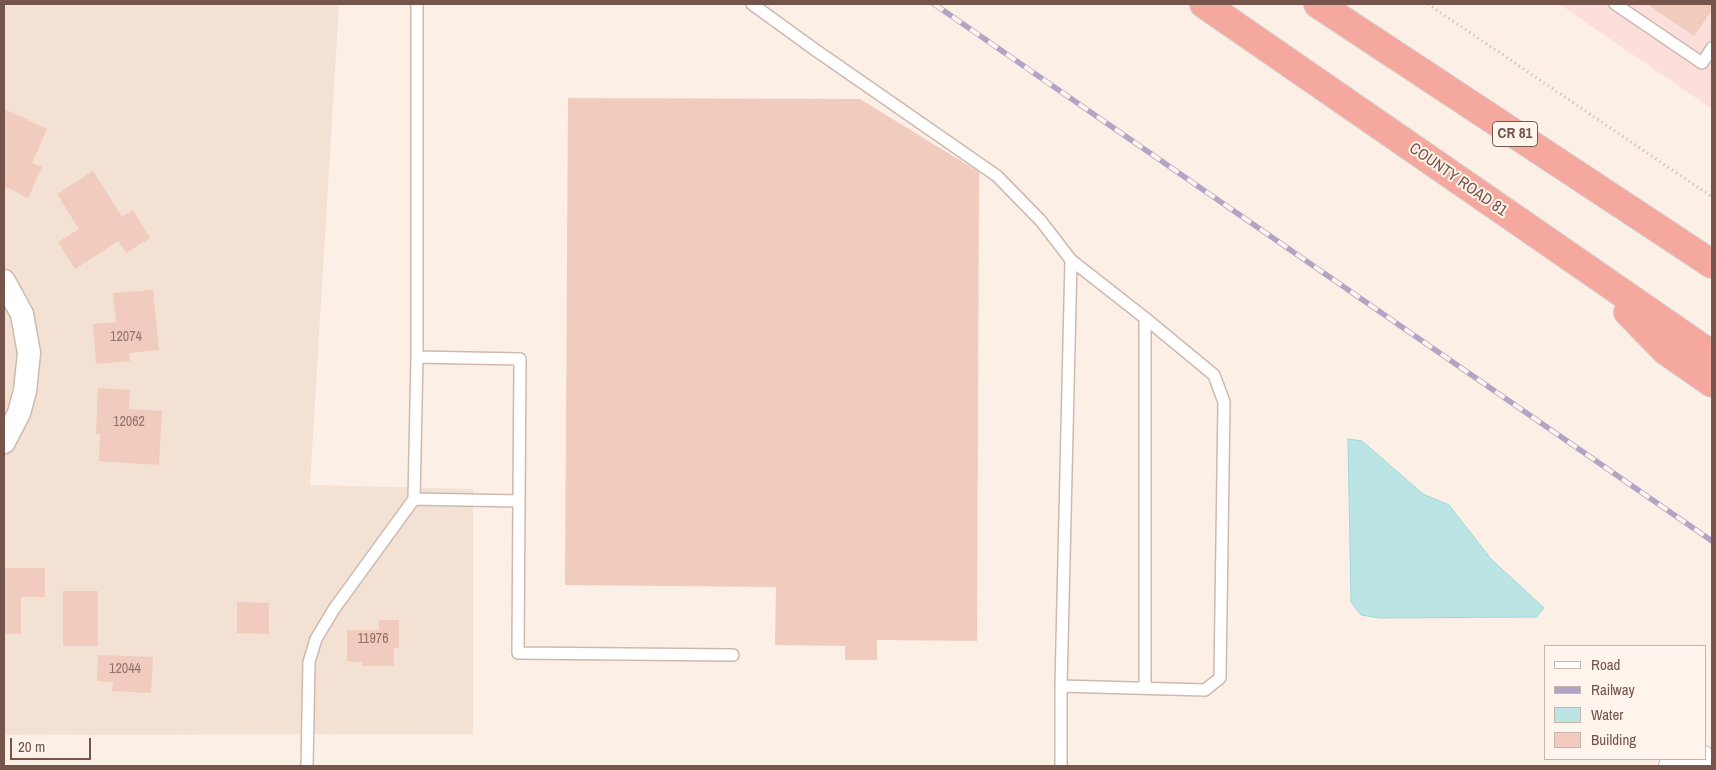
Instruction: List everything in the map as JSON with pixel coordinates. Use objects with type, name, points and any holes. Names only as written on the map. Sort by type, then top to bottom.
[{"type":"highway","name":"COUNTY ROAD 81","points":[[1204,4],[1712,355]]},
{"type":"highway","name":"CR 81","points":[[1318,4],[1712,264]]},
{"type":"highway","points":[[1679,242],[1712,257]]},
{"type":"highway","points":[[1585,268],[1666,351],[1712,383]]},
{"type":"street","points":[[4,281],[22,314],[29,353],[25,390],[19,413],[4,442]]},
{"type":"street","points":[[1673,766],[1691,760]]},
{"type":"lane","points":[[307,766],[309,662],[316,639],[334,609],[414,499],[417,357],[418,4]]},
{"type":"lane","points":[[752,4],[997,176],[1041,221],[1071,260],[1214,375],[1224,402],[1220,678],[1205,690],[1061,686]]},
{"type":"lane","points":[[1614,4],[1702,63],[1712,48]]},
{"type":"lane","points":[[1061,766],[1061,686],[1071,260]]},
{"type":"lane","points":[[1145,318],[1145,688]]},
{"type":"lane","points":[[417,357],[520,359],[518,652],[733,655]]},
{"type":"lane","points":[[414,499],[519,501]]},
{"type":"path","points":[[1428,4],[1712,197]]},
{"type":"shaded area","points":[[4,4],[339,4],[310,485],[473,489],[473,734],[4,735]]},
{"type":"shaded area","points":[[1559,4],[1712,4],[1712,109]]},
{"type":"water","points":[[1348,439],[1362,441],[1423,494],[1449,505],[1491,559],[1544,608],[1536,617],[1380,618],[1361,615],[1351,602]]},
{"type":"building","points":[[1647,4],[1712,4],[1712,10],[1694,36]]},
{"type":"building","points":[[568,98],[860,99],[979,172],[977,641],[877,640],[877,660],[845,660],[845,646],[775,645],[776,587],[565,585]]},
{"type":"building","points":[[4,109],[47,129],[32,163],[42,167],[28,198],[4,186]]},
{"type":"building","points":[[93,171],[122,217],[133,210],[150,238],[126,253],[118,241],[75,269],[58,242],[79,229],[57,194]]},
{"type":"building","points":[[153,290],[159,350],[129,353],[130,361],[96,364],[93,324],[116,322],[113,293]]},
{"type":"building","points":[[98,388],[130,390],[129,409],[162,411],[159,465],[99,461],[100,434],[96,434]]},
{"type":"building","points":[[4,568],[45,568],[45,597],[21,597],[21,634],[4,634]]},
{"type":"building","points":[[63,591],[98,591],[98,646],[63,646]]},
{"type":"building","points":[[237,602],[269,603],[269,634],[237,633]]},
{"type":"building","points":[[379,620],[399,620],[399,648],[394,648],[394,666],[362,666],[362,662],[347,661],[347,630],[379,630]]},
{"type":"building","points":[[98,655],[153,657],[151,693],[112,691],[113,682],[97,681]]},
{"type":"railway","points":[[934,4],[1712,541]]}]
